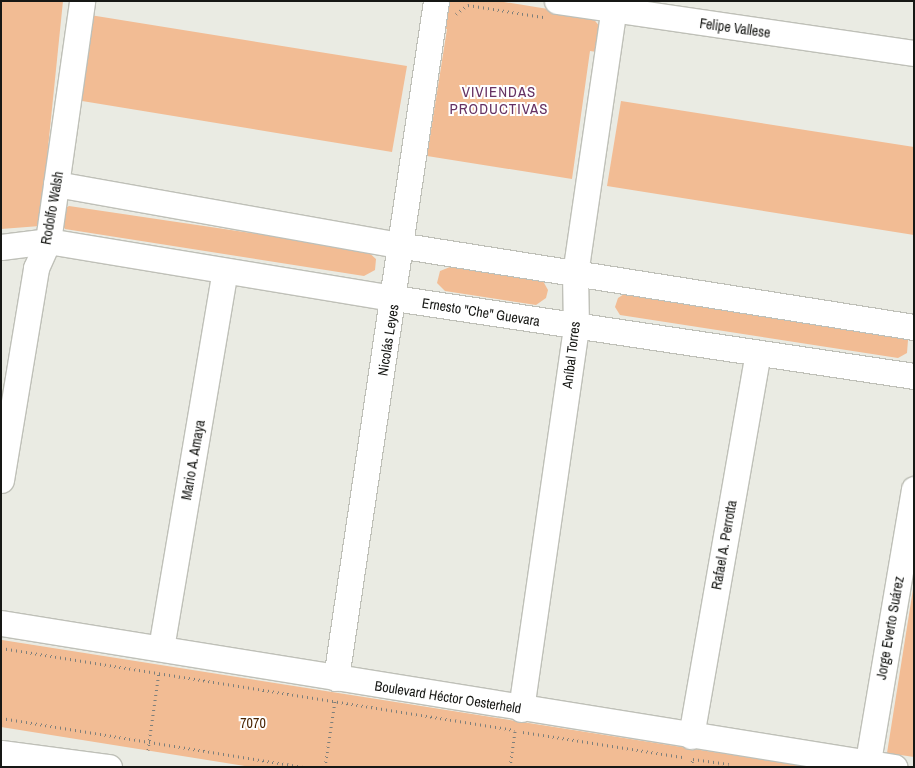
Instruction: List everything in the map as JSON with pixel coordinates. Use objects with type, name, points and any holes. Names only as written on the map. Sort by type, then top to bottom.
[{"type":"street","name":"Rodolfo Walsh","points":[[1,480],[7,414],[36,268],[48,241],[82,1]]},
{"type":"street","name":"Felipe Vallese","points":[[552,9],[614,6],[914,53]]},
{"type":"street","name":"Aníbal Torres","points":[[518,720],[576,326],[575,274],[614,6]]},
{"type":"street","name":"Nicolás Leyes","points":[[336,691],[394,298],[398,246],[443,10]]},
{"type":"street","points":[[56,184],[398,246],[914,326]]},
{"type":"street","name":"Ernesto \"Che\" Guevara","points":[[1,247],[48,241],[394,298],[914,376]]},
{"type":"street","name":"Mario A. Amaya","points":[[161,657],[226,271]]},
{"type":"street","name":"Rafael A. Perrotta","points":[[690,736],[758,354]]},
{"type":"street","points":[[1,370],[7,414]]},
{"type":"street","name":"Jorge Everto Suárez","points":[[867,765],[914,489]]},
{"type":"street","name":"Boulevard Héctor Oesterheld","points":[[1,623],[336,691],[518,720],[690,736],[867,765],[894,767]]},
{"type":"street","points":[[1,752],[109,767]]},
{"type":"path","points":[[443,10],[468,4],[552,9]]},
{"type":"path","points":[[1,648],[159,673],[336,691],[518,720],[736,765]]},
{"type":"path","points":[[148,750],[161,657]]},
{"type":"path","points":[[325,767],[336,691]]},
{"type":"path","points":[[1,718],[303,767]]},
{"type":"path","points":[[510,767],[518,720]]},
{"type":"green space","points":[[1,1],[63,1],[40,226],[1,229]]},
{"type":"green space","points":[[449,1],[498,1],[591,16],[601,28],[597,52],[590,51],[572,179],[427,156],[447,29],[440,28]]},
{"type":"green space","points":[[90,15],[407,66],[392,152],[76,100]]},
{"type":"green space","points":[[621,101],[914,147],[914,235],[607,186]]},
{"type":"green space","points":[[69,206],[366,250],[376,259],[375,270],[364,276],[65,229],[60,222],[60,211]]},
{"type":"green space","points":[[450,267],[543,281],[548,290],[546,298],[536,305],[445,291],[437,283],[440,271]]},
{"type":"green space","points":[[624,294],[901,333],[908,340],[907,353],[898,358],[620,315],[615,307],[618,298]]},
{"type":"green space","points":[[914,583],[914,757],[887,753]]},
{"type":"green space","name":"7070","points":[[2,640],[808,767],[251,767],[1,727]]},
{"type":"district","name":"VIVIENDAS PRODUCTIVAS","points":[[499,100]]}]
